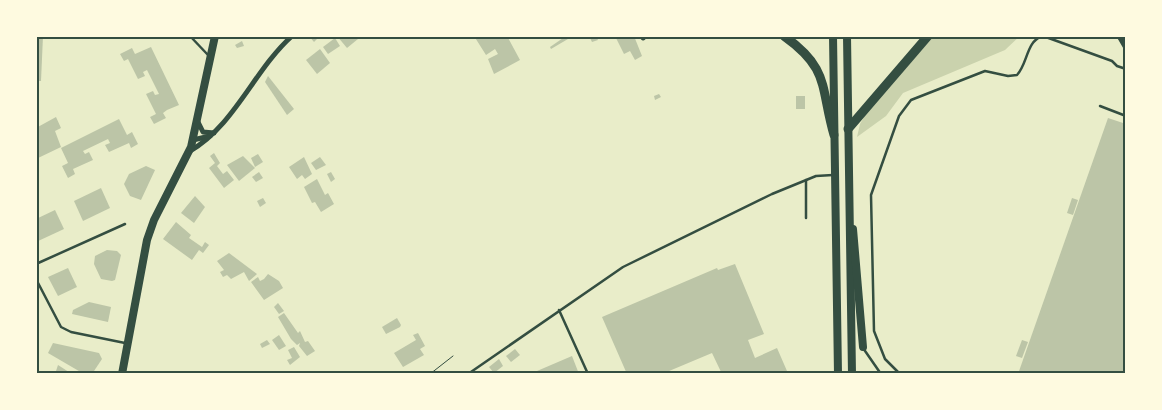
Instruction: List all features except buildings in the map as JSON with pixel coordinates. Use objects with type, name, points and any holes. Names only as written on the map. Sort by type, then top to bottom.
[{"type":"highway","points":[[784,36],[804,50],[814,62],[824,84],[834,135]]},
{"type":"highway","points":[[848,129],[928,36]]},
{"type":"main road","points":[[122,374],[129,344],[139,276],[149,234],[190,151],[215,36]]},
{"type":"main road","points":[[833,36],[838,374]]},
{"type":"main road","points":[[847,36],[852,374]]},
{"type":"main road","points":[[849,212],[855,239],[863,347]]},
{"type":"street","points":[[190,151],[203,144],[214,133],[272,57],[292,36]]},
{"type":"street","points":[[1119,36],[1126,48]]},
{"type":"street","points":[[197,120],[203,132],[214,133]]},
{"type":"street","points":[[193,140],[206,138],[214,133]]},
{"type":"street","points":[[193,140],[203,144]]},
{"type":"lane","points":[[190,36],[210,58]]},
{"type":"lane","points":[[900,374],[884,359],[874,331],[871,195],[899,116],[908,103],[985,71],[989,70],[1008,76],[1017,75],[1033,42],[1042,36],[1112,61],[1117,66],[1126,69]]},
{"type":"lane","points":[[1100,106],[1126,116]]},
{"type":"lane","points":[[468,374],[623,267],[772,194],[816,176],[834,175]]},
{"type":"lane","points":[[806,180],[806,218]]},
{"type":"lane","points":[[36,264],[125,224]]},
{"type":"lane","points":[[36,279],[61,327],[71,332],[129,344]]},
{"type":"lane","points":[[559,310],[588,374]]},
{"type":"lane","points":[[863,347],[880,374]]},
{"type":"path","points":[[430,374],[453,356]]},
{"type":"green space","points":[[934,36],[1020,36],[1005,50],[903,93],[886,116],[857,137],[860,124],[867,112]]}]
